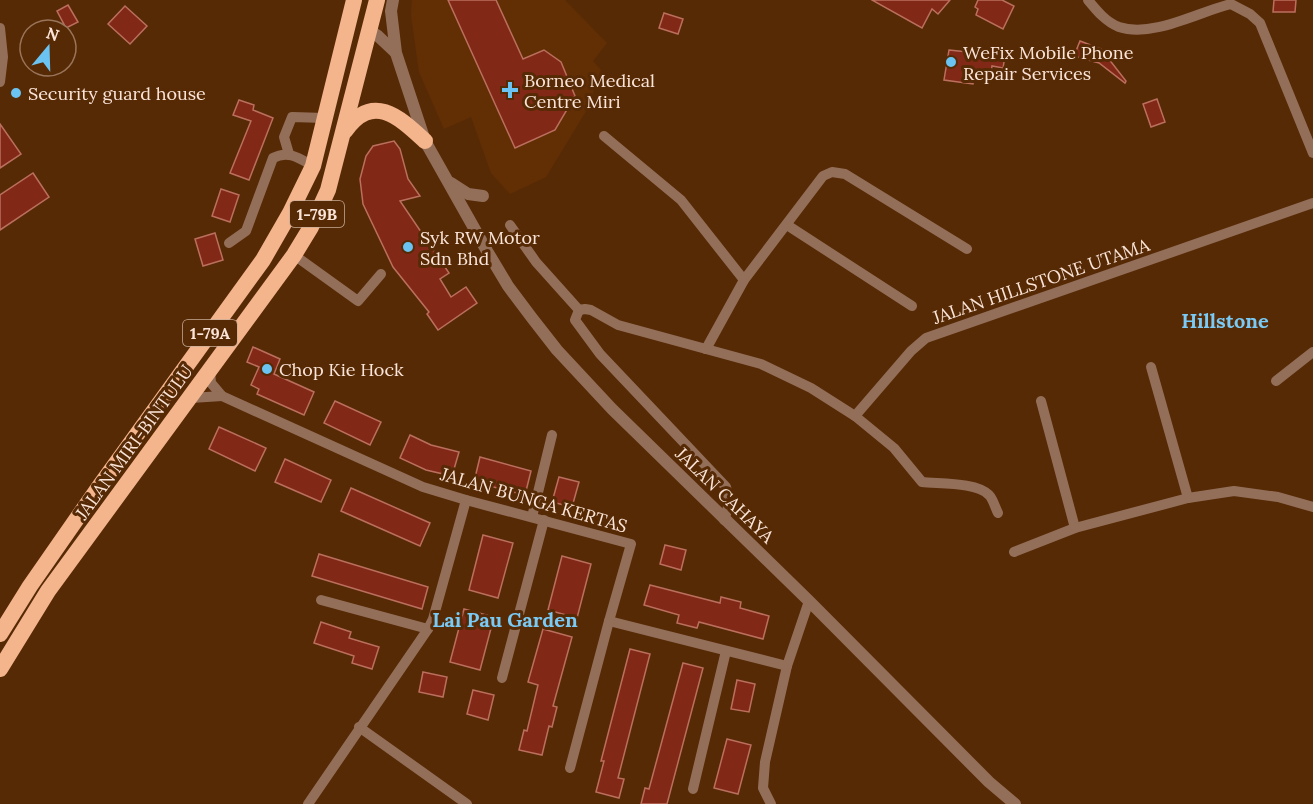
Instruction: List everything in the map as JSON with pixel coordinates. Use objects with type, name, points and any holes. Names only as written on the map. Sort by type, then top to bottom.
[{"type":"highway","name":"JALAN MIRI-BINTULU","points":[[0,634],[30,586],[101,484],[263,260],[290,213],[313,166],[354,0]]},
{"type":"highway","name":"JALAN MIRI-BINTULU","points":[[0,669],[48,591],[191,398],[294,255],[311,227],[328,190],[377,0]]},
{"type":"highway","points":[[335,75],[356,38],[369,30]]},
{"type":"highway","points":[[345,131],[358,117],[370,112],[383,111],[395,115],[425,141]]},
{"type":"street","name":"JALAN CAHAYA","points":[[393,0],[396,53],[425,141],[508,286],[557,350],[612,409],[809,601],[989,782],[1015,804]]},
{"type":"street","points":[[1088,0],[1102,16],[1118,26],[1133,30],[1158,28],[1213,8],[1231,4],[1250,14],[1260,23],[1313,153]]},
{"type":"street","points":[[0,28],[3,57],[0,81]]},
{"type":"street","points":[[369,30],[396,53]]},
{"type":"street","points":[[289,154],[284,137],[292,117],[325,118]]},
{"type":"street","points":[[604,136],[681,200],[744,280]]},
{"type":"street","points":[[229,243],[246,231],[273,158],[281,154],[289,154],[313,166]]},
{"type":"street","points":[[706,349],[744,280],[823,176],[832,172],[845,174],[967,249]]},
{"type":"street","points":[[448,180],[468,194],[483,196]]},
{"type":"street","name":"JALAN HILLSTONE UTAMA","points":[[855,416],[911,351],[926,338],[1313,203]]},
{"type":"street","points":[[510,225],[536,262],[579,310]]},
{"type":"street","points":[[787,225],[912,306]]},
{"type":"street","points":[[294,255],[358,301],[381,274]]},
{"type":"street","points":[[579,310],[575,320],[600,354],[726,487],[729,498],[724,520]]},
{"type":"street","points":[[579,310],[591,310],[618,326],[761,364],[811,388],[855,416],[894,448],[922,482],[982,490],[990,496],[998,513]]},
{"type":"street","points":[[1276,381],[1313,352]]},
{"type":"street","points":[[1151,367],[1188,498]]},
{"type":"street","points":[[210,371],[212,384],[222,396]]},
{"type":"street","name":"JALAN BUNGA KERTAS","points":[[191,398],[222,396],[423,487],[631,544],[609,621]]},
{"type":"street","points":[[1041,401],[1075,528]]},
{"type":"street","points":[[532,517],[552,435]]},
{"type":"street","points":[[1014,552],[1075,528],[1188,498],[1233,491],[1278,497],[1313,507]]},
{"type":"street","points":[[308,804],[428,629],[433,619],[466,500]]},
{"type":"street","points":[[502,678],[544,520]]},
{"type":"street","points":[[321,600],[428,629]]},
{"type":"street","points":[[771,804],[763,788],[765,762],[787,666],[809,601]]},
{"type":"street","points":[[570,768],[609,621],[787,666]]},
{"type":"street","points":[[693,789],[726,651]]},
{"type":"street","points":[[359,727],[467,804]]},
{"type":"shaded area","name":"Borneo Medical Centre Miri","points":[[412,0],[565,0],[607,43],[593,61],[601,70],[588,108],[546,177],[510,194],[491,173],[471,117],[444,129],[419,72],[411,15]]},
{"type":"building","points":[[448,0],[496,0],[523,59],[544,50],[561,62],[575,96],[555,130],[515,148]]},
{"type":"building","points":[[872,0],[950,0],[938,14],[932,9],[922,28]]},
{"type":"building","points":[[978,0],[1002,0],[1014,6],[1003,29],[976,15],[978,9],[975,7]]},
{"type":"building","points":[[1274,0],[1296,0],[1295,12],[1273,12]]},
{"type":"building","points":[[68,5],[76,18],[61,18],[57,11]]},
{"type":"building","points":[[125,6],[147,26],[130,44],[108,24]]},
{"type":"building","points":[[664,13],[683,19],[678,34],[659,28]]},
{"type":"building","points":[[1080,41],[1101,49],[1126,81],[1125,83],[1099,63],[1074,56]]},
{"type":"building","points":[[949,50],[1005,56],[1003,68],[992,66],[990,79],[974,77],[973,84],[944,80]]},
{"type":"building","points":[[1157,99],[1165,122],[1151,127],[1143,104]]},
{"type":"building","points":[[239,100],[254,105],[253,110],[273,118],[249,180],[230,173],[251,121],[233,115]]},
{"type":"building","points":[[0,124],[21,154],[0,168]]},
{"type":"building","points":[[394,141],[400,149],[408,179],[420,196],[400,201],[449,273],[440,279],[451,297],[466,287],[477,303],[438,330],[427,314],[429,312],[393,267],[363,204],[360,179],[366,156],[373,146]]},
{"type":"building","points":[[33,173],[49,197],[0,230],[0,195]]},
{"type":"building","points":[[221,189],[239,195],[230,222],[212,216]]},
{"type":"building","points":[[215,233],[223,260],[203,266],[195,239]]},
{"type":"building","points":[[253,347],[280,359],[274,374],[314,392],[304,415],[257,394],[259,389],[251,385],[259,367],[247,362]]},
{"type":"building","points":[[335,401],[381,422],[370,445],[324,423]]},
{"type":"building","points":[[219,427],[266,448],[255,471],[209,449]]},
{"type":"building","points":[[410,435],[431,445],[459,452],[452,476],[426,470],[400,458]]},
{"type":"building","points":[[480,457],[531,471],[525,495],[474,482]]},
{"type":"building","points":[[285,459],[331,480],[321,502],[275,482]]},
{"type":"building","points":[[559,477],[579,482],[572,507],[552,502]]},
{"type":"building","points":[[351,488],[430,523],[420,546],[341,511]]},
{"type":"building","points":[[483,535],[513,543],[498,598],[469,590]]},
{"type":"building","points":[[665,545],[686,550],[681,570],[660,564]]},
{"type":"building","points":[[319,554],[428,587],[422,609],[312,576]]},
{"type":"building","points":[[562,556],[591,564],[577,618],[548,610]]},
{"type":"building","points":[[650,585],[720,603],[721,597],[741,602],[740,608],[769,616],[763,639],[699,622],[697,628],[677,623],[679,615],[644,605]]},
{"type":"building","points":[[464,609],[494,617],[480,670],[450,662]]},
{"type":"building","points":[[321,622],[351,632],[349,638],[379,647],[372,669],[352,663],[354,656],[314,643]]},
{"type":"building","points":[[543,629],[572,637],[553,706],[557,707],[552,727],[549,726],[542,755],[519,750],[524,730],[527,731],[538,685],[528,682]]},
{"type":"building","points":[[630,649],[650,654],[618,778],[624,779],[619,798],[596,792],[604,761],[601,761]]},
{"type":"building","points":[[683,663],[703,668],[667,804],[641,804],[645,788],[649,789]]},
{"type":"building","points":[[423,672],[447,677],[443,697],[419,692]]},
{"type":"building","points":[[737,680],[755,684],[749,712],[731,709]]},
{"type":"building","points":[[473,690],[494,695],[488,720],[467,714]]},
{"type":"building","points":[[727,739],[751,745],[738,794],[714,788]]},
{"type":"place","name":"WeFix Mobile Phone Repair Services","points":[[951,62]]},
{"type":"place","name":"Borneo Medical Centre Miri","points":[[510,90]]},
{"type":"place","name":"Security guard house","points":[[16,93]]},
{"type":"place","name":"Syk RW Motor Sdn Bhd","points":[[408,247]]},
{"type":"place","name":"Chop Kie Hock","points":[[267,369]]},
{"type":"district","name":"Hillstone","points":[[1225,320]]},
{"type":"district","name":"Lai Pau Garden","points":[[505,619]]}]
